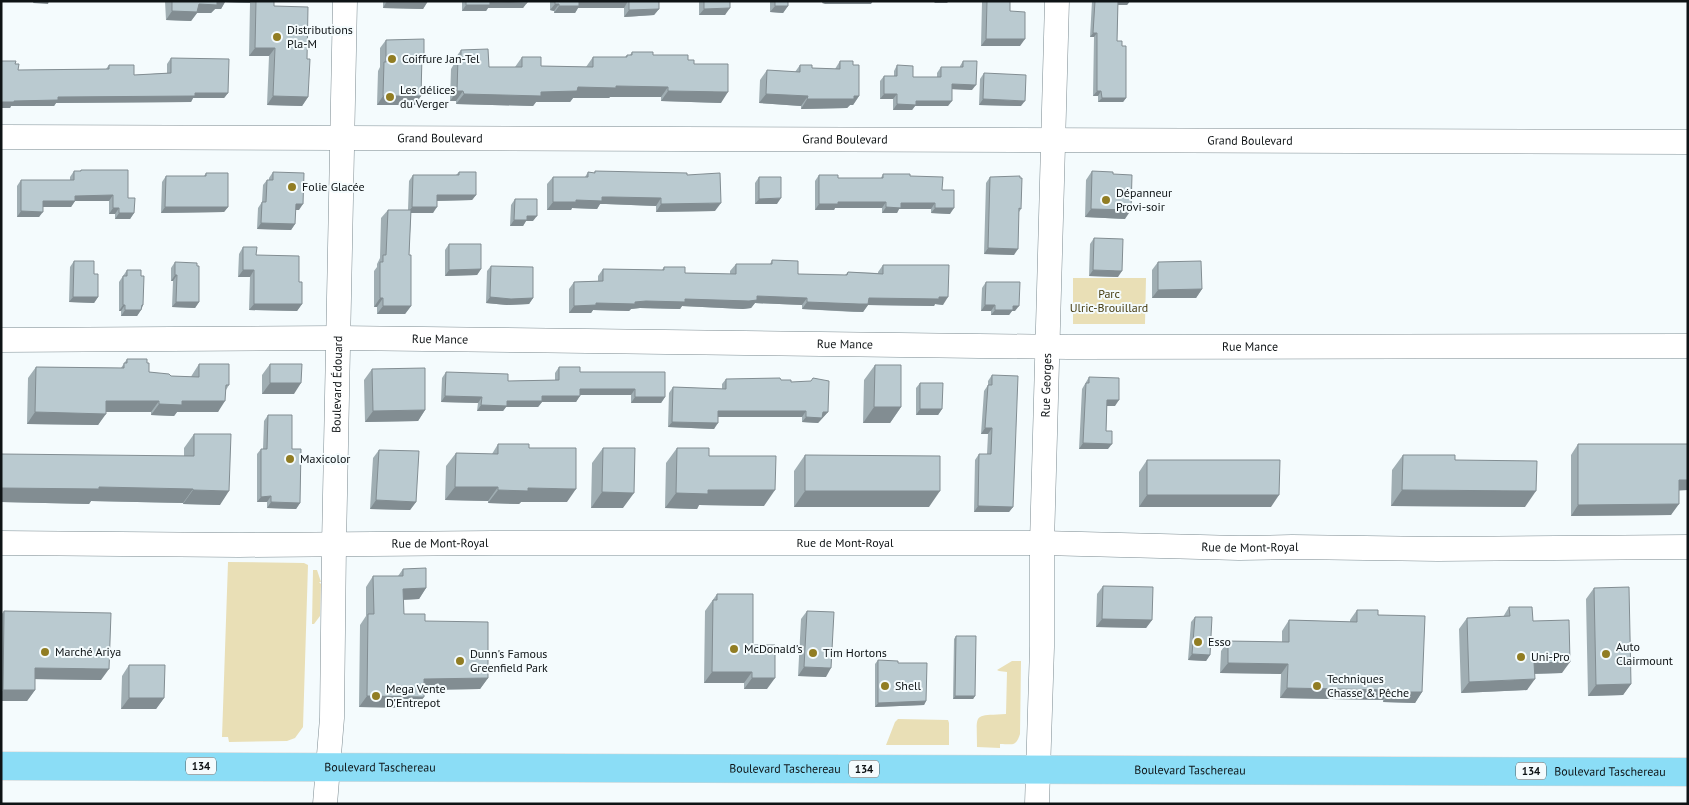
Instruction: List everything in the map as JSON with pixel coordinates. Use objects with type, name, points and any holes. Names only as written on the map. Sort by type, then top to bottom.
[{"type":"main road","name":"Boulevard Taschereau","points":[[1,766],[1688,772]]},
{"type":"street","name":"Boulevard Édouard","points":[[325,804],[329,767],[334,612],[345,1]]},
{"type":"street","name":"Rue Georges","points":[[1037,804],[1042,638],[1042,543],[1057,1]]},
{"type":"street","name":"Grand Boulevard","points":[[1,137],[1688,142]]},
{"type":"street","name":"Rue Mance","points":[[1,340],[338,338],[1047,347],[1688,346]]},
{"type":"street","name":"Rue de Mont-Royal","points":[[1,543],[106,545],[1042,543],[1230,548],[1429,549],[1688,547]]},
{"type":"green space","name":"Parc Ulric-Brouillard","points":[[1073,278],[1146,278],[1145,324],[1073,324]]},
{"type":"green space","points":[[228,562],[304,563],[308,565],[303,727],[295,738],[287,741],[229,742],[228,737],[222,737]]},
{"type":"green space","points":[[313,570],[317,570],[321,584],[320,616],[312,624]]},
{"type":"green space","points":[[1012,661],[1021,661],[1020,734],[1015,743],[1000,744],[1000,748],[977,747],[977,722],[979,718],[987,715],[1006,714],[1007,672],[997,670]]},
{"type":"green space","points":[[898,719],[948,720],[949,745],[886,745]]},
{"type":"building","points":[[172,1],[217,1],[217,5],[199,4],[197,12],[172,11]]},
{"type":"building","points":[[256,1],[274,1],[274,6],[308,7],[307,59],[310,59],[308,97],[273,96],[275,48],[255,48]]},
{"type":"building","points":[[466,1],[527,1],[527,3],[490,2],[490,5],[466,5]]},
{"type":"building","points":[[555,1],[579,1],[579,6],[559,6],[559,4],[555,4]]},
{"type":"building","points":[[629,1],[659,1],[659,9],[629,10]]},
{"type":"building","points":[[704,1],[730,1],[730,8],[704,9]]},
{"type":"building","points":[[775,1],[788,1],[788,6],[775,6]]},
{"type":"building","points":[[987,1],[1010,1],[1010,11],[1025,12],[1025,39],[986,39]]},
{"type":"building","points":[[1095,1],[1118,1],[1117,41],[1122,41],[1122,46],[1126,46],[1126,98],[1102,98],[1101,91],[1097,91],[1097,33],[1093,33]]},
{"type":"building","points":[[424,39],[421,96],[383,96],[386,40]]},
{"type":"building","points":[[488,49],[489,67],[522,67],[522,57],[541,57],[541,66],[593,67],[593,57],[627,57],[627,55],[632,55],[632,52],[653,52],[653,55],[688,55],[688,60],[694,60],[694,64],[728,64],[728,92],[668,91],[668,87],[616,86],[616,88],[578,87],[577,91],[541,92],[541,96],[464,94],[463,91],[457,91],[458,58],[461,59],[461,50]]},
{"type":"building","points":[[171,58],[229,59],[228,93],[195,93],[195,96],[58,97],[58,100],[1,102],[1,61],[16,61],[15,64],[19,64],[18,70],[109,69],[109,65],[134,65],[134,75],[171,73]]},
{"type":"building","points":[[840,61],[853,61],[853,65],[859,65],[859,96],[854,96],[854,99],[807,99],[808,96],[766,94],[767,70],[800,72],[800,65],[812,65],[812,68],[840,69]]},
{"type":"building","points":[[963,61],[977,61],[976,85],[952,84],[952,101],[916,101],[916,105],[897,104],[897,94],[884,94],[884,76],[897,76],[897,65],[913,66],[913,77],[941,77],[941,67],[963,67]]},
{"type":"building","points":[[984,73],[1026,75],[1025,101],[983,99]]},
{"type":"building","points":[[128,170],[128,198],[135,198],[134,213],[119,213],[119,208],[113,208],[113,195],[75,196],[75,201],[43,201],[43,212],[21,211],[21,180],[74,180],[74,171]]},
{"type":"building","points":[[595,171],[687,173],[687,175],[720,173],[721,203],[661,204],[661,198],[611,197],[602,197],[602,201],[576,200],[576,202],[553,202],[553,177],[588,177],[588,172],[595,173]]},
{"type":"building","name":"Dépanneur Provi-soir","points":[[1092,171],[1132,175],[1131,210],[1091,209]]},
{"type":"building","points":[[273,172],[304,173],[303,204],[296,204],[295,224],[261,223],[262,202],[266,202],[267,180],[273,180]]},
{"type":"building","points":[[459,172],[476,172],[476,195],[437,195],[437,207],[412,207],[413,175],[459,175]]},
{"type":"building","points":[[206,173],[228,173],[228,207],[165,207],[166,176],[206,176]]},
{"type":"building","points":[[883,174],[943,177],[942,190],[954,190],[954,208],[935,208],[935,203],[901,203],[901,208],[886,207],[886,202],[819,204],[819,175],[838,175],[838,178],[883,178]]},
{"type":"building","points":[[1020,176],[1022,178],[1018,249],[988,248],[990,177]]},
{"type":"building","points":[[759,177],[781,177],[781,198],[759,199]]},
{"type":"building","points":[[515,199],[537,199],[537,216],[527,216],[527,220],[514,220]]},
{"type":"building","points":[[388,210],[411,210],[409,255],[411,255],[411,306],[383,306],[383,298],[380,298],[380,262],[383,262],[383,255],[386,255]]},
{"type":"building","points":[[1094,238],[1123,239],[1122,271],[1093,270]]},
{"type":"building","points":[[449,244],[481,244],[481,269],[449,270]]},
{"type":"building","points":[[243,247],[257,247],[256,255],[299,256],[299,282],[302,282],[302,304],[254,304],[254,270],[243,270]]},
{"type":"building","points":[[772,260],[798,261],[798,274],[847,275],[848,272],[883,274],[883,265],[949,265],[948,297],[939,297],[939,299],[869,298],[868,304],[859,304],[807,302],[807,298],[757,296],[757,300],[749,301],[685,299],[685,302],[646,301],[635,302],[635,304],[596,303],[596,305],[574,306],[574,282],[603,281],[603,269],[664,270],[664,267],[685,267],[685,273],[736,274],[736,264],[772,264]]},
{"type":"building","points":[[74,261],[94,261],[94,274],[98,274],[98,297],[73,297]]},
{"type":"building","points":[[1201,261],[1202,289],[1158,290],[1158,262]]},
{"type":"building","points":[[175,262],[197,263],[197,266],[199,266],[199,302],[176,302],[177,275],[175,275]]},
{"type":"building","points":[[491,266],[533,267],[533,298],[511,299],[490,297]]},
{"type":"building","points":[[127,270],[141,270],[141,276],[144,276],[143,305],[141,310],[125,310],[125,305],[123,305],[123,276],[127,276]]},
{"type":"building","points":[[986,282],[1020,282],[1019,306],[1013,306],[1013,310],[995,310],[995,305],[985,305]]},
{"type":"building","points":[[127,359],[147,359],[149,372],[169,374],[171,376],[199,377],[199,364],[229,364],[229,385],[226,385],[225,401],[182,401],[182,405],[159,404],[159,401],[106,401],[106,414],[35,412],[36,367],[124,368],[124,363],[127,363]]},
{"type":"building","points":[[270,364],[302,364],[301,383],[270,383]]},
{"type":"building","points":[[875,365],[901,365],[901,407],[874,407]]},
{"type":"building","points":[[559,367],[580,367],[580,372],[665,372],[665,397],[635,397],[635,389],[580,389],[580,396],[542,396],[542,401],[507,401],[507,406],[481,405],[482,397],[445,396],[446,372],[508,374],[508,381],[559,380]]},
{"type":"building","points":[[425,368],[425,410],[373,411],[372,369]]},
{"type":"building","points":[[992,375],[1018,376],[1013,507],[978,506],[979,454],[991,454],[992,428],[985,428],[988,385],[992,385]]},
{"type":"building","points":[[1089,377],[1119,378],[1119,400],[1107,400],[1106,431],[1112,431],[1112,444],[1083,443],[1086,383],[1089,383]]},
{"type":"building","points":[[780,378],[781,380],[791,380],[791,382],[811,381],[813,378],[829,381],[828,412],[823,412],[822,418],[806,417],[806,411],[718,411],[718,423],[672,422],[673,387],[726,389],[726,379]]},
{"type":"building","points":[[920,383],[943,383],[942,409],[920,409]]},
{"type":"building","points":[[268,415],[292,415],[292,449],[301,449],[300,503],[271,502],[271,496],[261,497],[261,449],[267,449]]},
{"type":"building","points":[[194,434],[231,434],[229,491],[99,487],[99,489],[1,488],[1,454],[194,456]]},
{"type":"building","points":[[498,444],[529,444],[529,448],[576,448],[576,489],[528,488],[528,491],[498,490],[498,487],[455,487],[456,453],[498,454]]},
{"type":"building","points":[[1578,444],[1688,444],[1688,480],[1679,480],[1679,504],[1578,505]]},
{"type":"building","points":[[603,448],[635,448],[634,493],[602,492]]},
{"type":"building","points":[[677,448],[709,448],[709,456],[776,456],[775,490],[708,490],[708,494],[676,493]]},
{"type":"building","points":[[379,450],[419,451],[416,502],[376,500]]},
{"type":"building","points":[[805,455],[940,456],[940,491],[805,491]]},
{"type":"building","points":[[1403,455],[1455,455],[1455,460],[1537,461],[1536,491],[1402,490]]},
{"type":"building","points":[[1147,460],[1280,460],[1279,495],[1147,495]]},
{"type":"building","points":[[426,568],[426,588],[403,589],[404,614],[425,614],[425,621],[488,622],[488,678],[424,679],[424,697],[367,696],[368,614],[374,614],[373,576],[403,576],[403,569]]},
{"type":"building","points":[[1103,586],[1153,587],[1152,620],[1102,619]]},
{"type":"building","points":[[1629,587],[1631,684],[1596,685],[1594,588]]},
{"type":"building","points":[[717,594],[753,594],[753,645],[775,645],[775,678],[752,678],[752,672],[712,672],[713,600],[717,600]]},
{"type":"building","points":[[1509,607],[1532,607],[1533,621],[1569,620],[1570,662],[1534,663],[1535,679],[1469,682],[1467,618],[1510,616]]},
{"type":"building","points":[[1357,610],[1378,610],[1378,615],[1425,616],[1422,692],[1287,688],[1288,664],[1228,663],[1228,641],[1289,642],[1289,620],[1357,622]]},
{"type":"building","points":[[4,611],[111,613],[109,669],[35,668],[35,690],[3,690]]},
{"type":"building","name":"Tim Hortons","points":[[807,611],[834,612],[831,668],[804,667]]},
{"type":"building","name":"Esso","points":[[1195,617],[1212,617],[1210,655],[1192,654]]},
{"type":"building","points":[[956,636],[976,636],[975,696],[955,696]]},
{"type":"building","points":[[878,660],[898,661],[898,663],[927,663],[926,701],[878,703]]},
{"type":"building","points":[[129,665],[165,665],[164,698],[129,698]]},
{"type":"place","name":"Distributions Pla-M","points":[[277,37]]},
{"type":"place","name":"Coiffure Jan-Tel","points":[[392,59]]},
{"type":"place","name":"Les délices du Verger","points":[[390,97]]},
{"type":"place","name":"Folie Glacée","points":[[292,187]]},
{"type":"place","name":"Dépanneur Provi-soir","points":[[1106,200]]},
{"type":"place","name":"Maxicolor","points":[[290,459]]},
{"type":"place","name":"Esso","points":[[1198,642]]},
{"type":"place","name":"McDonald's","points":[[734,649]]},
{"type":"place","name":"Marché Ariya","points":[[45,652]]},
{"type":"place","name":"Tim Hortons","points":[[813,653]]},
{"type":"place","name":"Auto Clairmount","points":[[1606,654]]},
{"type":"place","name":"Uni-Pro","points":[[1521,657]]},
{"type":"place","name":"Dunn's Famous Greenfield Park","points":[[460,661]]},
{"type":"place","name":"Shell","points":[[885,686]]},
{"type":"place","name":"Techniques Chasse & Pêche","points":[[1317,686]]},
{"type":"place","name":"Mega Vente D'Entrepot","points":[[376,696]]}]
